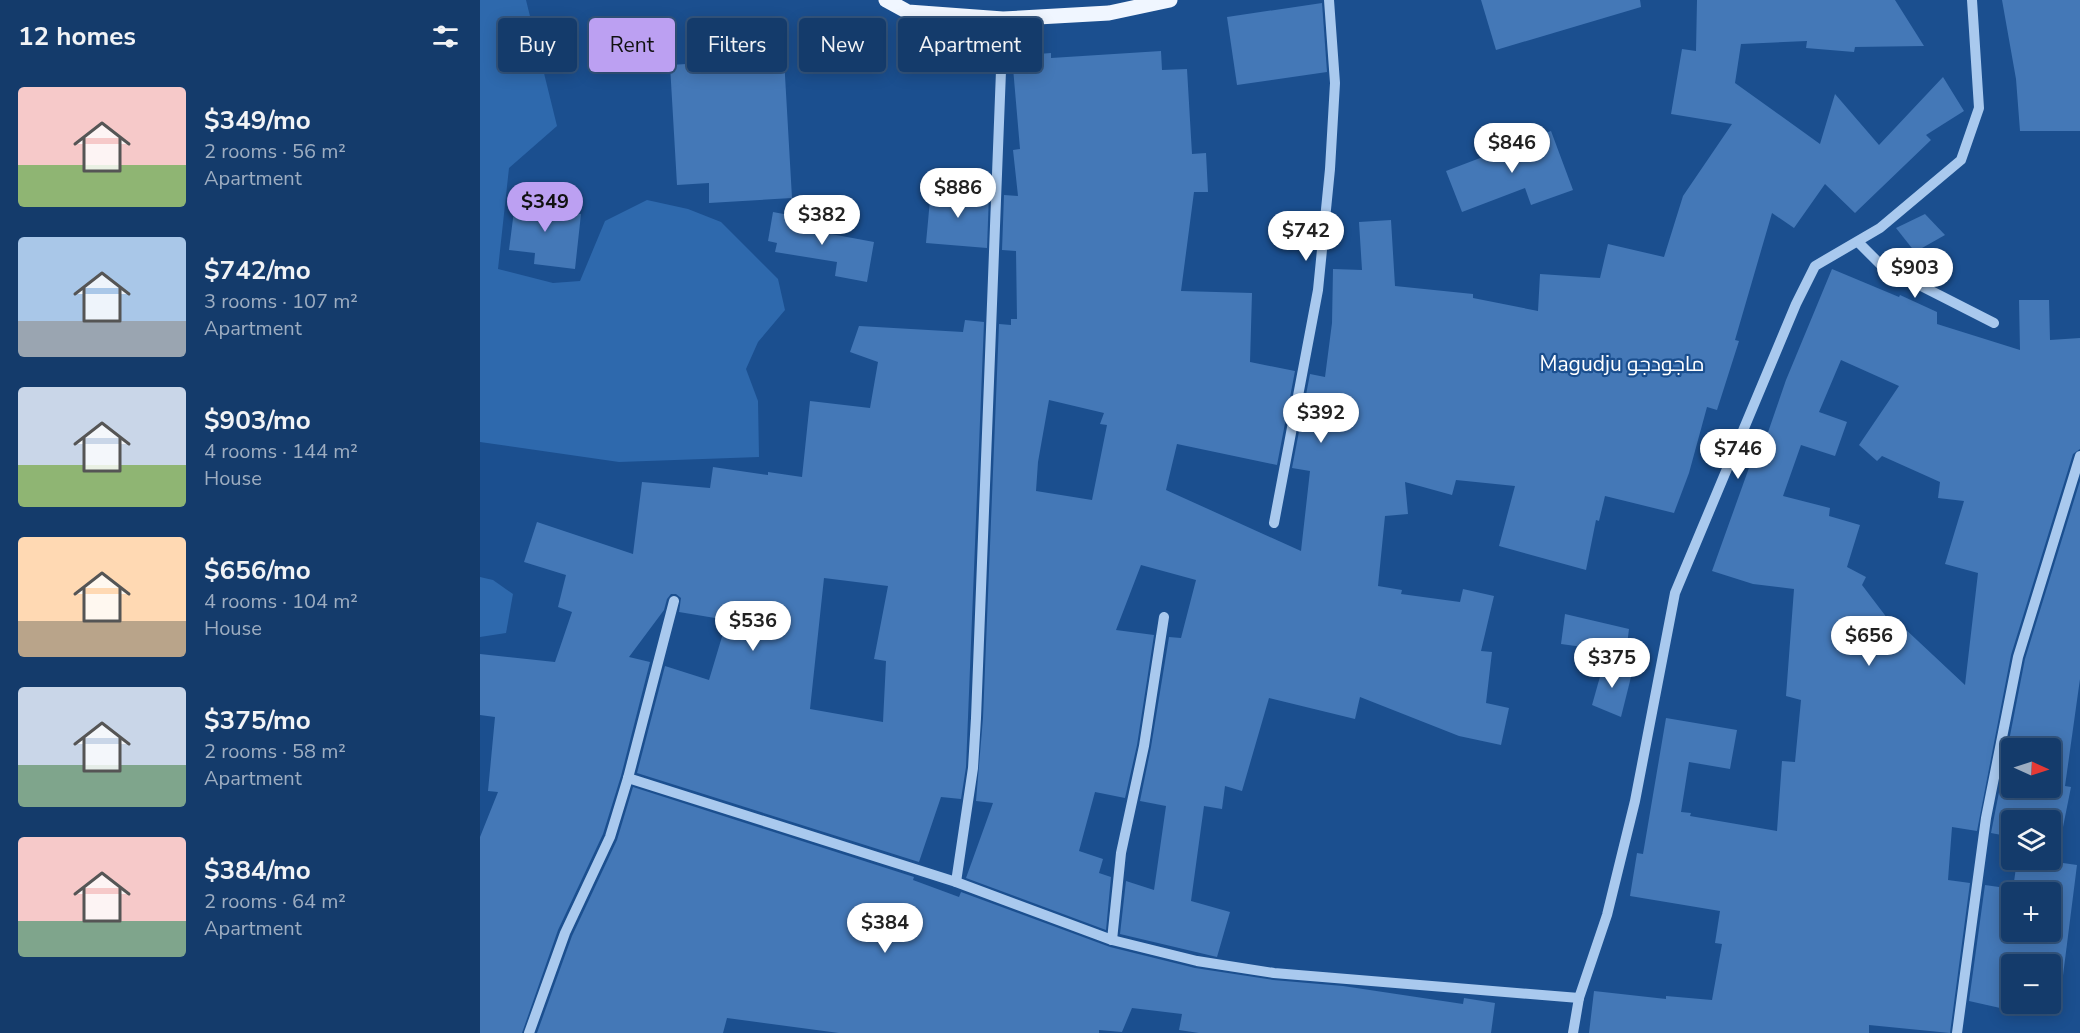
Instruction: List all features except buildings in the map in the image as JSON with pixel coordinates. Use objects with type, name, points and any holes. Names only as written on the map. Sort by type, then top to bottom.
[{"type":"main road","points":[[886,0],[908,12],[989,18]]},
{"type":"main road","points":[[1021,18],[1109,13],[1170,0]]},
{"type":"street","points":[[1274,523],[1319,279],[1330,170],[1335,83],[1329,0]]},
{"type":"street","points":[[1573,1033],[1579,998],[1607,915],[1635,801],[1675,593],[1801,294],[1815,266],[1859,243],[1961,160],[1979,108],[1972,0]]},
{"type":"street","points":[[956,882],[973,768],[976,718],[1001,72]]},
{"type":"street","points":[[1859,243],[1882,266],[1994,322]]},
{"type":"street","points":[[1957,1033],[1986,818],[2018,657],[2080,456]]},
{"type":"street","points":[[529,1033],[565,933],[610,837],[628,778],[674,601]]},
{"type":"street","points":[[1112,940],[1121,853],[1144,746],[1164,617]]},
{"type":"street","points":[[628,778],[956,882],[1112,940],[1197,961],[1274,973],[1579,998]]},
{"type":"shaded area","points":[[480,0],[526,0],[530,18],[498,18],[498,72],[544,72],[557,126],[509,168],[498,269],[553,283],[580,281],[605,221],[647,200],[688,209],[721,222],[778,279],[785,310],[758,342],[746,369],[758,401],[759,457],[619,462],[480,442]]},
{"type":"shaded area","points":[[480,577],[493,580],[513,594],[506,633],[480,637]]},
{"type":"district","name":"Magudju ماجودجو","points":[[1622,364]]}]
